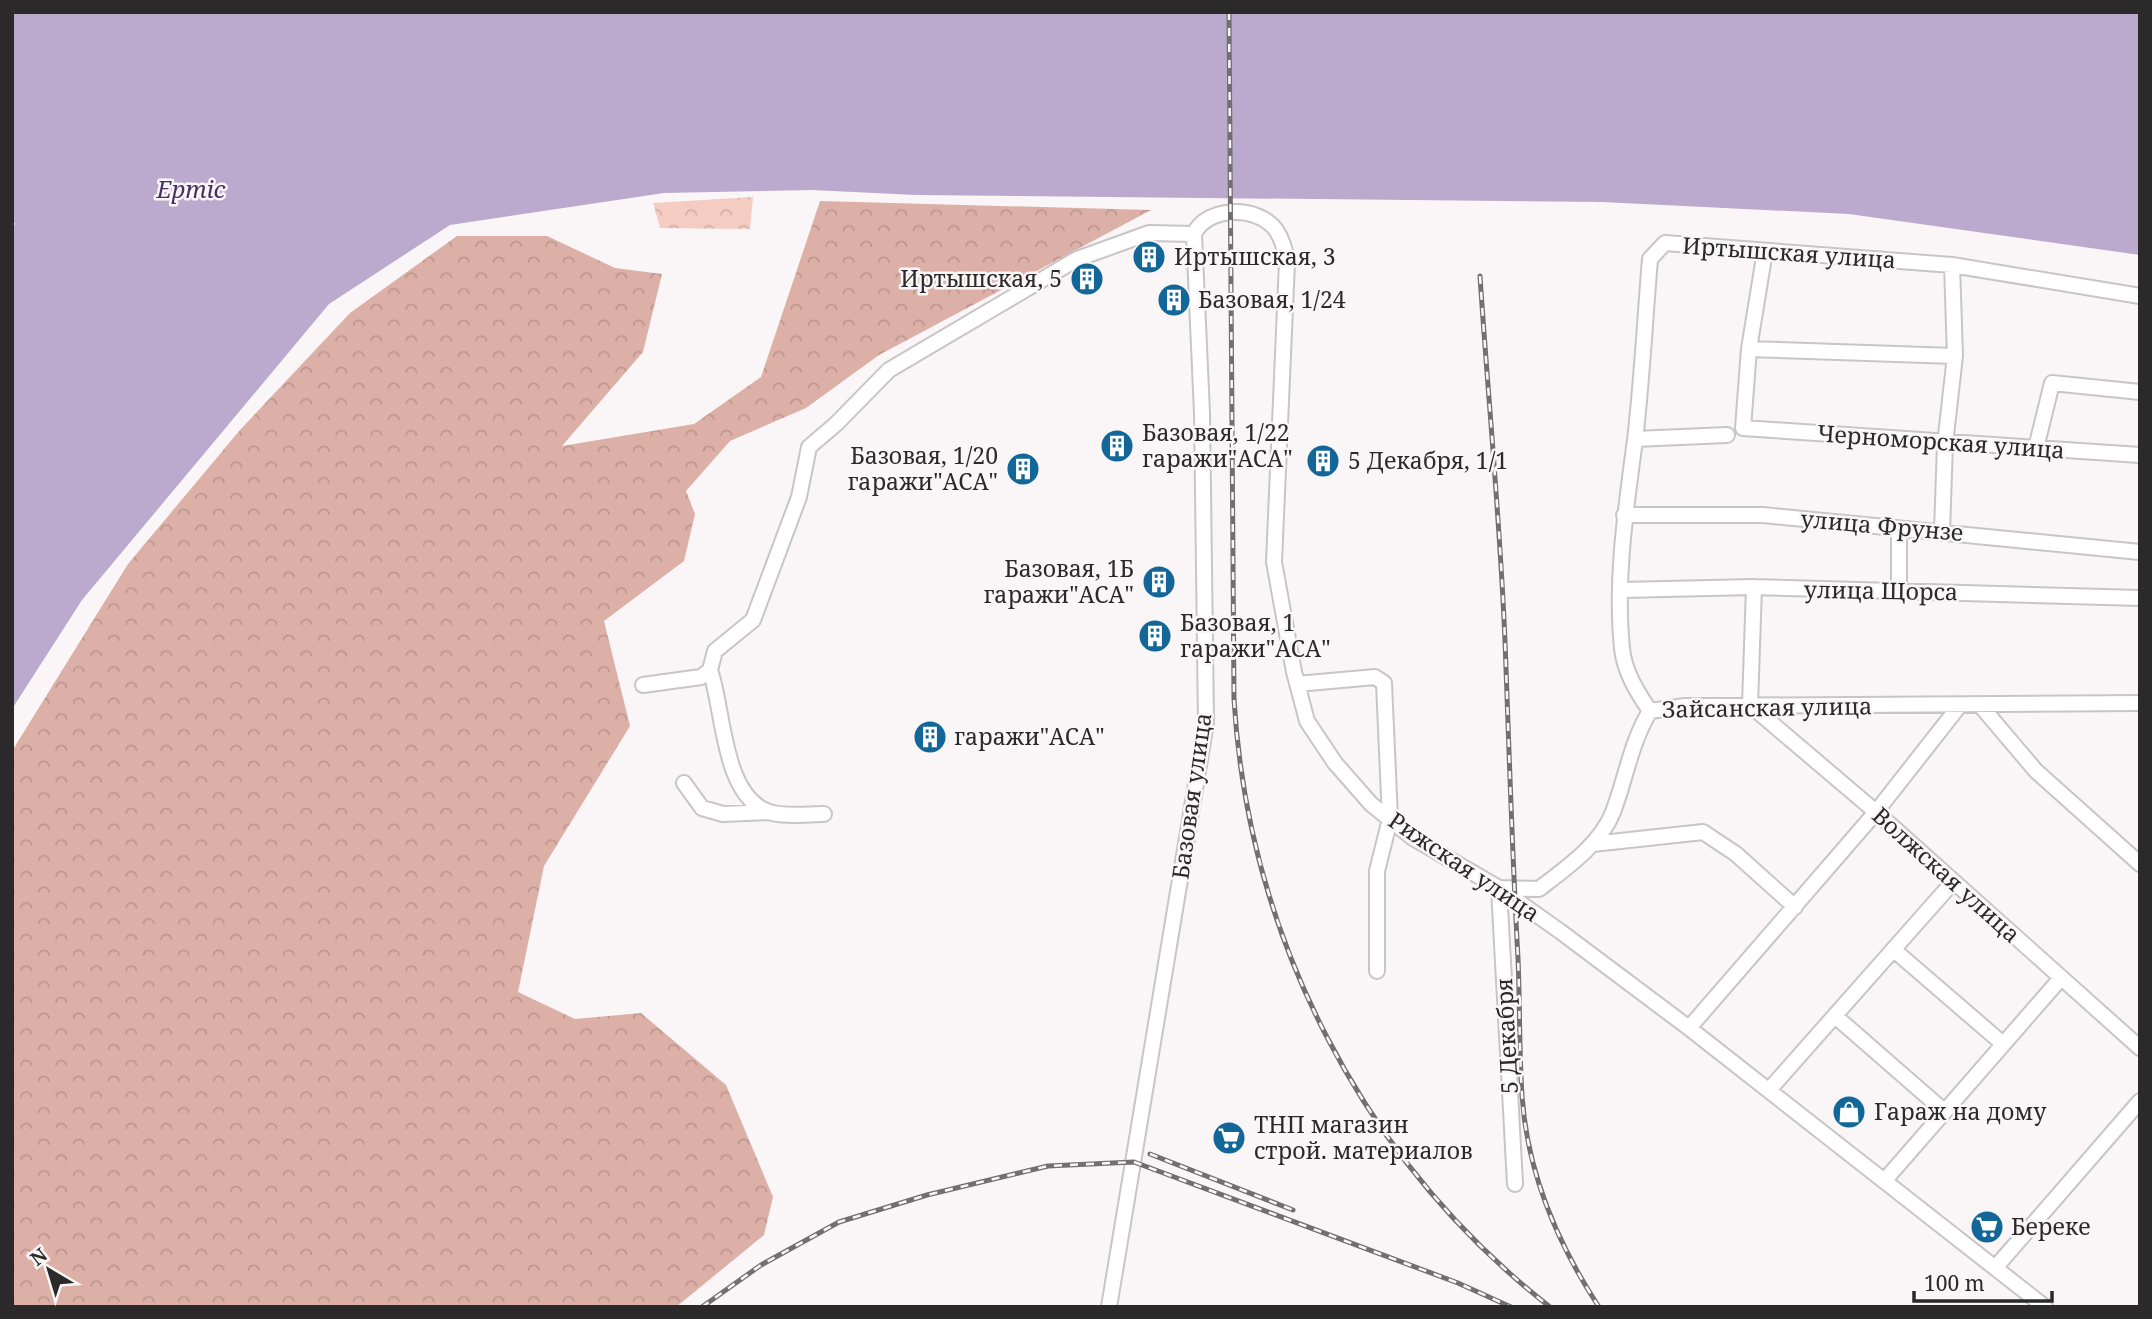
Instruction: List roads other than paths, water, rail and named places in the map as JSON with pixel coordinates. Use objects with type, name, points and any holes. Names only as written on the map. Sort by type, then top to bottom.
[{"type":"street","name":"Рижская улица","points":[[1194,234],[1198,224],[1223,214],[1250,214],[1264,219],[1275,229],[1287,262],[1275,562],[1297,684],[1307,721],[1335,763],[1371,804],[1413,838],[1499,888],[1689,1028],[2045,1307]]},
{"type":"street","points":[[769,813],[751,800],[738,782],[710,670],[715,651],[753,620],[799,497],[809,447],[836,424],[889,370],[1077,259],[1149,233],[1194,234]]},
{"type":"street","name":"Базовая улица","points":[[1110,1307],[1206,723],[1202,413],[1194,234]]},
{"type":"street","name":"Иртышская улица","points":[[1650,711],[1627,671],[1622,649],[1621,590],[1624,515],[1635,439],[1650,258],[1665,243],[1952,265],[2140,296]]},
{"type":"street","points":[[1765,251],[1749,349],[1955,356]]},
{"type":"street","points":[[1942,531],[1945,444],[1955,356],[1952,265]]},
{"type":"street","name":"Черноморская улица","points":[[1749,349],[1743,428],[1945,444],[2140,455]]},
{"type":"street","points":[[2036,448],[2052,383],[2140,392]]},
{"type":"street","points":[[1635,439],[1727,435]]},
{"type":"street","name":"улица Фрунзе","points":[[1624,515],[1763,515],[2140,552]]},
{"type":"street","points":[[1899,528],[1899,591]]},
{"type":"street","points":[[1750,705],[1754,587]]},
{"type":"street","name":"улица Щорса","points":[[1621,590],[1754,587],[2140,598]]},
{"type":"street","points":[[643,685],[701,677],[710,670]]},
{"type":"street","points":[[1297,684],[1375,677],[1384,683],[1390,819],[1377,871],[1377,971]]},
{"type":"street","name":"Зайсанская улица","points":[[1499,888],[1539,889],[1594,844],[1612,815],[1640,728],[1650,711],[1685,706],[2140,703]]},
{"type":"street","name":"Волжская улица","points":[[1750,705],[1876,812],[2140,1048]]},
{"type":"street","points":[[1689,1028],[1876,812],[1960,705]]},
{"type":"street","points":[[1980,705],[2036,771],[2140,864]]},
{"type":"street","points":[[684,783],[702,807],[723,814],[824,814]]},
{"type":"street","points":[[1594,844],[1703,832],[1736,854],[1795,907]]},
{"type":"street","points":[[1769,1090],[1954,882]]},
{"type":"street","name":"5 Декабря","points":[[1499,888],[1515,1184]]},
{"type":"street","points":[[1894,950],[2003,1044]]},
{"type":"street","points":[[1885,1180],[2061,978]]},
{"type":"street","points":[[1835,1016],[1944,1111]]},
{"type":"street","points":[[1995,1268],[2140,1101]]},
{"type":"water","name":"Ертіс","points":[[12,12],[2140,12],[2140,255],[1849,214],[1602,202],[916,195],[812,190],[664,193],[450,225],[329,304],[82,600],[12,709],[12,228],[15,224],[12,219]]},
{"type":"railway","points":[[1229,12],[1234,699],[1244,787],[1263,873],[1291,957],[1327,1037],[1371,1113],[1423,1183],[1483,1248],[1550,1307]]},
{"type":"railway","points":[[1480,276],[1503,595],[1525,1124],[1537,1179],[1557,1232],[1599,1307]]},
{"type":"railway","points":[[1150,1154],[1293,1210]]},
{"type":"railway","points":[[702,1307],[761,1265],[839,1222],[927,1195],[1048,1166],[1134,1162],[1458,1283],[1511,1307]]},
{"type":"place","name":"Иртышская, 3","points":[[1149,257]]},
{"type":"place","name":"Иртышская, 5","points":[[1087,279]]},
{"type":"place","name":"Базовая, 1/24","points":[[1174,300]]},
{"type":"place","name":"Базовая, 1/22 гаражи\"ACА\"","points":[[1117,446]]},
{"type":"place","name":"5 Декабря, 1/1","points":[[1323,461]]},
{"type":"place","name":"Базовая, 1/20 гаражи\"ACА\"","points":[[1023,469]]},
{"type":"place","name":"Базовая, 1Б гаражи\"ACА\"","points":[[1159,582]]},
{"type":"place","name":"Базовая, 1 гаражи\"ACА\"","points":[[1155,636]]},
{"type":"place","name":"гаражи\"ACА\"","points":[[930,737]]},
{"type":"place","name":"Гараж на дому","points":[[1849,1112]]},
{"type":"place","name":"ТНП магазин строй. материалов","points":[[1229,1138]]},
{"type":"place","name":"Береке","points":[[1987,1227]]}]
